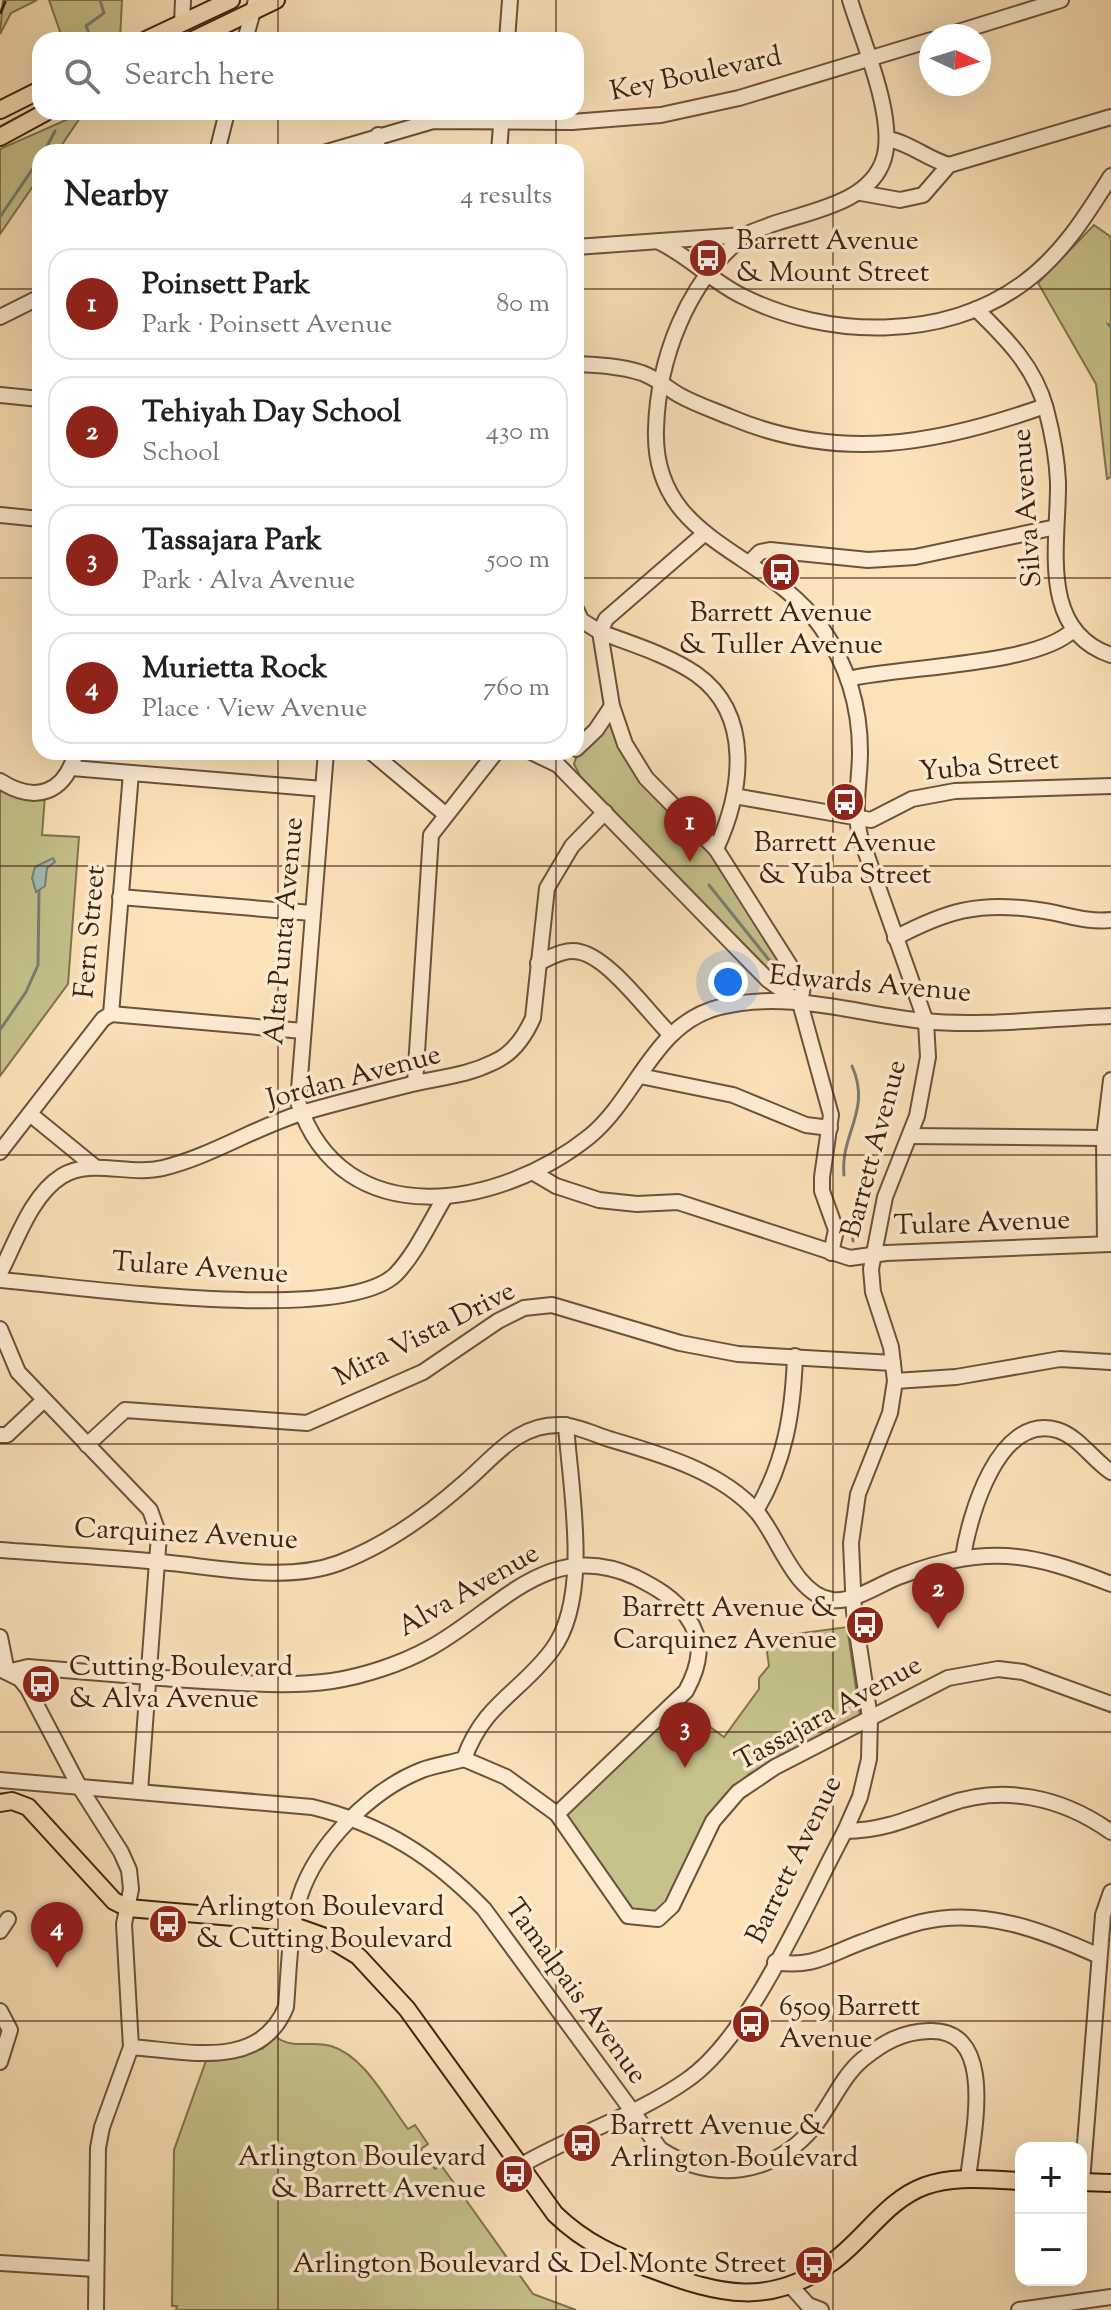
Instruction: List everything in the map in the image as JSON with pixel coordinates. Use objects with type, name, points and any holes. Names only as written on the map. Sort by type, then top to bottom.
[{"type":"main road","points":[[163,32],[231,0]]},
{"type":"main road","points":[[207,32],[254,6],[276,0]]},
{"type":"main road","points":[[0,110],[32,94]]},
{"type":"main road","points":[[0,137],[32,120]]},
{"type":"main road","points":[[0,1803],[12,1801],[28,1807],[114,1901],[128,1908],[266,1918],[328,1938],[358,1956],[389,1985],[555,2214],[578,2236],[604,2252],[700,2288],[729,2293],[759,2293],[791,2286],[835,2261],[903,2198],[944,2181],[1015,2181]]},
{"type":"main road","points":[[1087,2182],[1111,2183]]},
{"type":"street","points":[[182,23],[183,0]]},
{"type":"street","points":[[508,32],[510,0]]},
{"type":"street","points":[[850,0],[886,120],[884,158],[861,193],[900,200],[923,195],[949,165]]},
{"type":"street","points":[[984,24],[1061,0]]},
{"type":"street","points":[[247,32],[254,6]]},
{"type":"street","name":"Key Boulevard","points":[[549,120],[572,122],[661,115],[739,98],[919,44]]},
{"type":"street","points":[[219,144],[225,120]]},
{"type":"street","name":"Key Boulevard","points":[[351,144],[447,120]]},
{"type":"street","points":[[500,144],[502,120]]},
{"type":"street","points":[[887,139],[899,141],[932,161],[949,165],[1109,121]]},
{"type":"street","points":[[377,144],[378,135]]},
{"type":"street","points":[[661,243],[741,296],[781,313],[830,326],[883,329],[976,309],[1022,284],[1083,223],[1111,176]]},
{"type":"street","name":"Barrett Avenue","points":[[520,2166],[567,2139],[661,2097],[712,2060],[731,2038],[845,1831],[860,1797],[869,1759],[870,1718],[853,1596],[851,1543],[858,1494],[890,1413],[895,1381],[873,1292],[873,1256],[885,1197],[910,1136],[926,1077],[926,1022],[855,817],[860,754],[855,704],[848,679],[822,628],[806,609],[750,562],[704,534],[685,518],[667,489],[658,461],[659,382],[675,331],[708,276],[744,235],[861,193]]},
{"type":"street","points":[[584,247],[744,235]]},
{"type":"street","points":[[0,317],[32,301]]},
{"type":"street","name":"Silva Avenue","points":[[976,309],[1006,338],[1034,375],[1045,406],[1055,445],[1058,481],[1056,527],[1061,608],[1073,630]]},
{"type":"street","points":[[584,364],[613,365],[659,382],[684,398],[738,421],[801,439],[852,445],[917,442],[982,428],[1045,406]]},
{"type":"street","points":[[0,395],[32,398]]},
{"type":"street","points":[[0,515],[32,518]]},
{"type":"street","points":[[750,562],[760,552],[770,550],[868,560],[915,557],[1056,527]]},
{"type":"street","points":[[704,534],[606,619],[600,632],[612,706],[625,744],[646,778],[716,849],[803,986],[800,1003],[831,1115],[822,1177],[822,1191],[836,1230],[831,1253]]},
{"type":"street","points":[[584,622],[600,632],[650,651],[696,674],[720,696],[734,725],[738,760],[734,796],[716,849]]},
{"type":"street","points":[[848,679],[988,659],[1062,641],[1073,630],[1099,651],[1111,655]]},
{"type":"street","points":[[584,741],[612,706]]},
{"type":"street","points":[[0,781],[19,792],[45,795],[62,783],[74,760]]},
{"type":"street","name":"Alta Punta Avenue","points":[[302,1113],[298,1102],[325,760]]},
{"type":"street","points":[[381,760],[445,814]]},
{"type":"street","points":[[415,1083],[431,835],[489,760]]},
{"type":"street","points":[[548,760],[558,765],[768,980],[800,1003]]},
{"type":"street","points":[[558,765],[564,760]]},
{"type":"street","points":[[72,768],[323,789]]},
{"type":"street","name":"Fern Street","points":[[0,1152],[103,1019],[111,1014],[131,773]]},
{"type":"street","name":"Yuba Street","points":[[734,796],[871,820],[912,799],[955,791],[1111,786]]},
{"type":"street","name":"Jordan Avenue","points":[[0,1273],[39,1198],[59,1177],[76,1169],[95,1167],[127,1172],[163,1168],[302,1113],[415,1083],[456,1078],[497,1061],[526,1035],[536,999],[547,888],[572,846],[605,812]]},
{"type":"street","points":[[120,897],[312,913]]},
{"type":"street","points":[[895,938],[943,914],[969,907],[1010,907],[1091,922],[1111,920]]},
{"type":"street","points":[[538,963],[558,953],[578,951],[597,959],[669,1033]]},
{"type":"street","name":"Edwards Avenue","points":[[302,1113],[336,1166],[365,1184],[391,1195],[445,1197],[490,1188],[534,1173],[591,1135],[640,1076],[669,1033],[717,1007],[757,1000],[800,1003],[926,1022],[1111,1016]]},
{"type":"street","points":[[111,1014],[303,1031]]},
{"type":"street","points":[[640,1076],[733,1095],[806,1125],[830,1128]]},
{"type":"street","points":[[1108,1244],[1104,1138],[1111,1080]]},
{"type":"street","points":[[30,1114],[95,1167]]},
{"type":"street","points":[[910,1136],[1104,1138]]},
{"type":"street","name":"Tulare Avenue","points":[[534,1173],[556,1186],[599,1200],[637,1204],[678,1202],[850,1258],[1108,1244]]},
{"type":"street","name":"Tulare Avenue","points":[[0,1280],[275,1303],[326,1299],[368,1289],[395,1275],[445,1197]]},
{"type":"street","name":"Mira Vista Drive","points":[[87,1445],[125,1410],[307,1423],[423,1372],[498,1321],[524,1308],[552,1305],[680,1343],[738,1354],[893,1363]]},
{"type":"street","points":[[0,1329],[18,1372],[150,1510],[159,1535],[140,1791]]},
{"type":"street","points":[[756,1511],[788,1438],[793,1410],[795,1356]]},
{"type":"street","points":[[895,1381],[956,1377],[1055,1359],[1111,1362]]},
{"type":"street","points":[[0,1435],[7,1435],[43,1401]]},
{"type":"street","name":"Carquinez Avenue","points":[[0,1550],[292,1572],[337,1564],[398,1531],[464,1484],[519,1434],[543,1425],[566,1425],[667,1457],[715,1479],[756,1511],[807,1587],[828,1600],[853,1596],[902,1575],[963,1557],[1008,1555],[1053,1561],[1111,1584]]},
{"type":"street","points":[[131,2047],[220,2053],[246,2049],[266,2038],[286,2007],[294,1925],[308,1876],[354,1817],[383,1791],[422,1770],[464,1759],[473,1735],[486,1715],[553,1648],[570,1607],[576,1563],[566,1425]]},
{"type":"street","points":[[963,1557],[968,1523],[981,1491],[999,1457],[1026,1434],[1056,1430],[1074,1440],[1111,1472]]},
{"type":"street","name":"Alva Avenue","points":[[4,1671],[28,1667],[292,1686],[351,1676],[430,1648],[540,1575],[576,1563],[618,1569],[654,1586],[680,1606],[693,1626],[700,1649],[696,1672],[686,1691],[557,1814]]},
{"type":"street","points":[[0,1637],[4,1671],[20,1679],[28,1689],[79,1786],[129,1870],[128,1908],[124,1924],[131,2047],[102,2127],[98,2148],[96,2310]]},
{"type":"street","name":"Tassajara Avenue","points":[[464,1759],[506,1777],[557,1814],[628,1916],[658,1919],[672,1906],[713,1821],[738,1792],[775,1767],[948,1678],[998,1669],[1023,1672],[1111,1704]]},
{"type":"street","name":"Tamalpais Avenue","points":[[0,1780],[312,1807],[354,1817],[421,1852],[454,1878],[484,1909],[630,2112],[660,2149],[681,2163],[732,2172],[759,2166],[790,2151],[813,2127],[859,2062],[885,2041],[900,2035],[933,2030],[950,2034],[962,2042],[976,2065],[968,2179]]},
{"type":"street","points":[[845,1831],[870,1831],[897,1825],[949,1804],[997,1793],[1042,1799],[1070,1808],[1111,1832]]},
{"type":"street","points":[[1085,2142],[1103,1915],[1111,1892]]},
{"type":"street","points":[[775,1962],[810,1964],[921,1922],[962,1918],[1004,1921],[1049,1933],[1099,1956]]},
{"type":"street","points":[[0,2011],[10,2030],[2,2053]]},
{"type":"street","points":[[0,2263],[95,2269]]},
{"type":"street","points":[[791,2286],[808,2305],[821,2310]]},
{"type":"street","points":[[1019,2310],[1111,2297]]},
{"type":"shaded area","points":[[3,0],[37,0],[11,13],[0,34]]},
{"type":"shaded area","points":[[49,0],[122,0],[120,32],[60,32]]},
{"type":"shaded area","points":[[66,120],[79,120],[62,144],[32,144],[32,188],[0,234],[0,149]]},
{"type":"shaded area","points":[[1094,225],[1111,237],[1111,477],[1107,479],[1096,384],[1038,283]]},
{"type":"shaded area","points":[[610,724],[713,854],[793,981],[791,989],[772,975],[580,776],[574,764],[575,760],[584,760],[584,748]]},
{"type":"shaded area","points":[[0,781],[45,795],[42,835],[79,837],[68,984],[0,1076]]},
{"type":"shaded area","points":[[847,1627],[860,1715],[749,1774],[738,1784],[664,1911],[639,1917],[620,1897],[565,1812],[680,1705],[724,1737],[759,1689],[759,1678],[769,1666],[765,1638]]},
{"type":"shaded area","points":[[276,2037],[289,2043],[331,2046],[354,2059],[408,2129],[415,2125],[428,2144],[421,2149],[435,2169],[441,2165],[533,2294],[576,2310],[176,2310],[177,2306],[172,2306],[174,2150],[207,2058],[262,2049]]},
{"type":"water","points":[[53,858],[55,862],[47,868],[45,886],[36,892],[32,878],[35,867]]},
{"type":"waterway","points":[[89,32],[86,26],[104,13],[100,0]]},
{"type":"waterway","points":[[48,144],[55,131]]},
{"type":"waterway","points":[[0,217],[32,170]]},
{"type":"waterway","points":[[1108,324],[1111,327]]},
{"type":"waterway","points":[[709,885],[781,975]]},
{"type":"waterway","points":[[0,1030],[26,992],[38,965],[39,891]]},
{"type":"waterway","points":[[844,1175],[846,1147],[859,1096],[852,1066]]},
{"type":"waterway","points":[[851,1217],[853,1241]]},
{"type":"railway","points":[[0,14],[6,0]]},
{"type":"place","name":"Barrett Avenue & Mount Street","points":[[708,258]]},
{"type":"place","name":"Barrett Avenue & Tuller Avenue","points":[[781,572]]},
{"type":"place","name":"Barrett Avenue & Yuba Street","points":[[845,802]]},
{"type":"place","name":"Poinsett Park","points":[[690,862]]},
{"type":"place","name":"Barrett Avenue & Carquinez Avenue","points":[[865,1625]]},
{"type":"place","name":"Tehiyah Day School","points":[[938,1629]]},
{"type":"place","name":"Cutting Boulevard & Alva Avenue","points":[[41,1684]]},
{"type":"place","name":"Tassajara Park","points":[[685,1768]]},
{"type":"place","name":"Arlington Boulevard & Cutting Boulevard","points":[[168,1924]]},
{"type":"place","name":"Murietta Rock","points":[[57,1968]]},
{"type":"place","name":"6509 Barrett Avenue","points":[[751,2024]]},
{"type":"place","name":"Barrett Avenue & Arlington Boulevard","points":[[582,2143]]},
{"type":"place","name":"Arlington Boulevard & Barrett Avenue","points":[[514,2174]]},
{"type":"place","name":"Arlington Boulevard & Del Monte Street","points":[[814,2265]]}]
